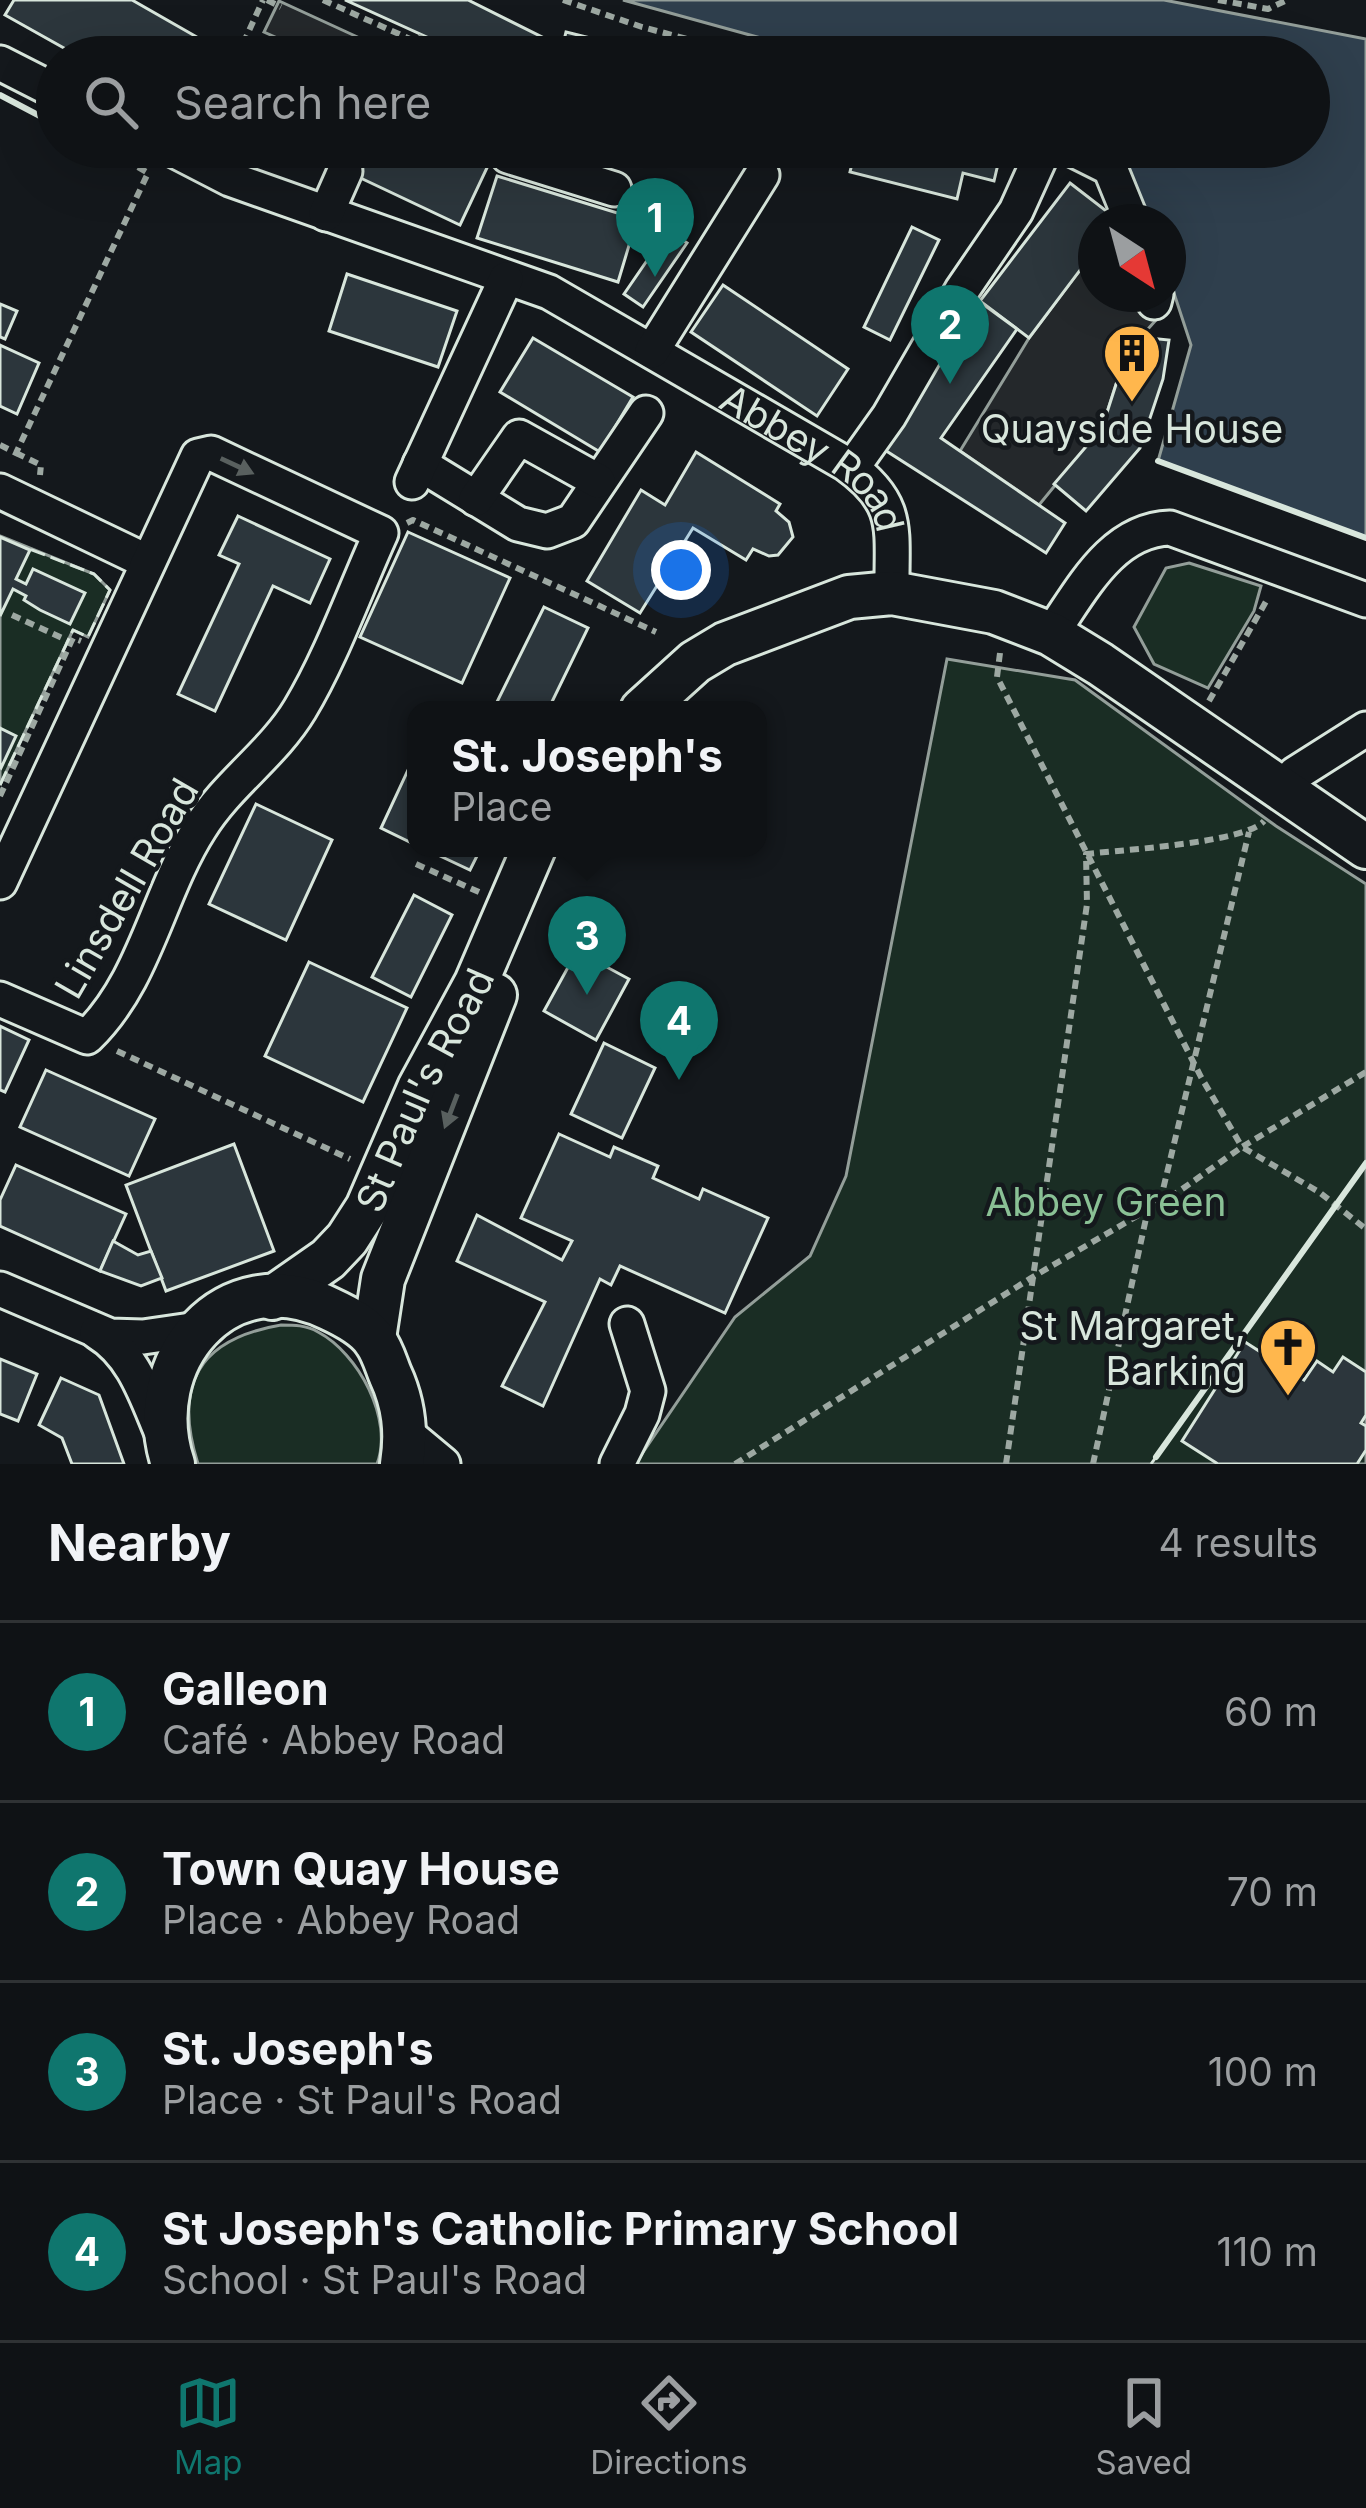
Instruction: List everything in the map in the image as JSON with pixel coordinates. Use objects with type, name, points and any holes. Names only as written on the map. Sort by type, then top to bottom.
[{"type":"main road","points":[[617,701],[643,673],[716,624],[813,588],[850,597]]},
{"type":"main road","points":[[652,701],[695,662],[725,644],[850,597],[892,593]]},
{"type":"main road","name":"Abbey Road","points":[[892,593],[994,612],[1051,634],[1167,707],[1276,803],[1366,847]]},
{"type":"main road","name":"St Paul's Road","points":[[272,1298],[328,1259],[367,1208],[418,1088],[476,983],[530,857]]},
{"type":"main road","name":"St Paul's Road","points":[[198,1329],[221,1312],[272,1298],[318,1303],[374,1338],[383,1279],[496,993],[557,857]]},
{"type":"main road","points":[[170,1454],[163,1414],[168,1383],[172,1368],[198,1329]]},
{"type":"main road","points":[[374,1338],[397,1388],[405,1449]]},
{"type":"street","points":[[0,63],[36,81]]},
{"type":"street","name":"Abbey Road","points":[[209,168],[550,292],[852,468],[872,483],[888,506],[892,593]]},
{"type":"street","points":[[548,168],[614,188]]},
{"type":"street","points":[[852,468],[1016,211],[1036,168]]},
{"type":"street","points":[[1111,168],[1125,204]]},
{"type":"street","points":[[326,214],[345,171]]},
{"type":"street","points":[[652,351],[762,175]]},
{"type":"street","points":[[506,279],[416,473],[518,524],[547,530],[574,521],[646,413]]},
{"type":"street","points":[[476,499],[519,437],[598,481]]},
{"type":"street","points":[[0,882],[198,456],[211,453],[381,533]]},
{"type":"street","points":[[0,491],[148,562]]},
{"type":"street","points":[[1051,634],[1105,559],[1132,536],[1150,529],[1170,528],[1366,601]]},
{"type":"street","name":"Linsdell Road","points":[[87,1037],[129,982],[198,830],[237,778],[273,746],[301,708],[381,533]]},
{"type":"street","points":[[1276,803],[1295,774],[1366,729]]},
{"type":"street","points":[[0,999],[87,1037]]},
{"type":"street","points":[[0,1289],[95,1331],[127,1338],[198,1329]]},
{"type":"street","points":[[616,1464],[642,1414],[648,1391],[627,1324]]},
{"type":"street","points":[[95,1331],[131,1365],[170,1454]]},
{"type":"street","points":[[405,1449],[443,1464]]},
{"type":"path","points":[[247,36],[265,0],[281,7]]},
{"type":"path","points":[[322,0],[412,36]]},
{"type":"path","points":[[562,0],[676,36]]},
{"type":"path","points":[[1218,0],[1268,9],[1287,0]]},
{"type":"path","points":[[0,445],[16,453],[148,172],[141,168]]},
{"type":"path","points":[[381,533],[413,520],[656,632]]},
{"type":"path","points":[[1207,707],[1220,677],[1265,608],[1272,583]]},
{"type":"path","points":[[13,615],[71,642]]},
{"type":"path","points":[[0,796],[73,638],[94,647]]},
{"type":"path","points":[[1000,653],[997,677],[1241,1147],[1292,1174],[1366,1229]]},
{"type":"path","points":[[1086,854],[1257,829],[1276,803]]},
{"type":"path","points":[[1160,1202],[1249,831]]},
{"type":"path","points":[[1010,1464],[1007,1453],[1031,1278],[1087,904],[1086,854]]},
{"type":"path","points":[[416,864],[484,894]]},
{"type":"path","points":[[87,1037],[356,1162]]},
{"type":"path","points":[[735,1464],[1366,1072]]},
{"type":"path","points":[[1093,1464],[1148,1209]]},
{"type":"green space","points":[[0,536],[94,574],[110,590],[88,637],[73,630],[0,785]]},
{"type":"green space","points":[[1189,563],[1261,586],[1254,611],[1208,688],[1154,664],[1134,627],[1166,568]]},
{"type":"green space","name":"Abbey Green","points":[[947,659],[1075,680],[1276,826],[1366,884],[1366,1464],[635,1464],[735,1317],[810,1256],[846,1176]]},
{"type":"green space","points":[[281,1325],[318,1332],[359,1371],[381,1427],[377,1464],[198,1464],[189,1411],[199,1370],[230,1342]]},
{"type":"shaded area","points":[[279,1],[355,36],[273,36],[264,32]]},
{"type":"shaded area","points":[[1078,272],[1078,312],[1154,312],[1157,319],[1139,339],[1133,375],[1120,372],[1102,428],[1039,505],[960,451],[1029,338]]},
{"type":"water","points":[[623,0],[1164,0],[1366,39],[1366,538],[1158,461],[1191,345],[1180,312],[1186,312],[1186,204],[1141,204],[1128,168],[1330,168],[1330,36],[754,36]]},
{"type":"building","points":[[14,0],[132,0],[195,36],[42,36],[5,15]]},
{"type":"building","points":[[345,0],[468,0],[540,36],[425,36]]},
{"type":"building","points":[[339,168],[487,168],[460,225]]},
{"type":"building","points":[[851,168],[997,168],[994,181],[963,173],[957,199],[850,172]]},
{"type":"building","points":[[497,176],[637,219],[618,282],[477,238]]},
{"type":"building","points":[[1070,183],[1097,204],[1078,204],[1078,273],[1029,338],[980,301]]},
{"type":"building","points":[[912,227],[939,240],[890,340],[864,327]]},
{"type":"building","points":[[668,230],[687,243],[643,307],[624,294]]},
{"type":"building","points":[[347,274],[457,311],[438,367],[329,331]]},
{"type":"building","points":[[723,285],[848,369],[817,416],[691,332]]},
{"type":"building","points":[[980,302],[1017,329],[941,438],[1065,523],[1046,553],[877,445]]},
{"type":"building","points":[[0,304],[17,311],[5,339],[0,337]]},
{"type":"building","name":"Quayside House","points":[[1139,337],[1169,340],[1163,379],[1140,448],[1086,511],[1054,484],[1102,428],[1120,372],[1133,375]]},
{"type":"building","points":[[533,338],[633,397],[600,452],[500,392]]},
{"type":"building","points":[[0,345],[39,363],[17,414],[0,406]]},
{"type":"building","points":[[696,452],[780,504],[776,511],[789,522],[793,537],[778,555],[753,549],[746,560],[693,528],[640,613],[587,581],[641,490],[665,505]]},
{"type":"building","points":[[238,516],[330,559],[310,603],[273,586],[215,711],[178,694],[239,564],[219,555]]},
{"type":"building","points":[[408,532],[510,578],[462,683],[360,637]]},
{"type":"building","points":[[0,537],[30,550],[16,579],[26,584],[33,569],[85,593],[70,624],[40,610],[13,589],[0,616]]},
{"type":"building","points":[[544,607],[588,628],[552,701],[497,701]]},
{"type":"building","points":[[0,728],[16,736],[1,768],[0,767]]},
{"type":"building","points":[[407,772],[407,841],[381,828]]},
{"type":"building","points":[[256,804],[332,840],[286,940],[209,904]]},
{"type":"building","points":[[442,857],[476,857],[470,870]]},
{"type":"building","points":[[414,895],[452,915],[411,997],[372,977]]},
{"type":"building","points":[[577,951],[629,979],[596,1040],[544,1011]]},
{"type":"building","points":[[309,962],[407,1008],[363,1102],[265,1056]]},
{"type":"building","points":[[0,1026],[29,1040],[5,1092],[0,1090]]},
{"type":"building","points":[[604,1043],[655,1068],[622,1138],[571,1114]]},
{"type":"building","points":[[46,1070],[155,1119],[129,1176],[20,1127]]},
{"type":"building","points":[[559,1134],[610,1157],[614,1147],[658,1166],[653,1178],[699,1199],[703,1189],[768,1218],[725,1313],[620,1266],[611,1285],[600,1279],[543,1406],[502,1386],[545,1302],[457,1261],[477,1215],[562,1260],[572,1241],[521,1218]]},
{"type":"building","points":[[234,1144],[274,1251],[166,1291],[126,1185]]},
{"type":"building","points":[[16,1165],[126,1214],[100,1271],[0,1226],[0,1200]]},
{"type":"building","points":[[113,1241],[138,1255],[151,1251],[162,1278],[141,1286],[100,1271]]},
{"type":"building","name":"St Margaret, Barking","points":[[1245,1342],[1304,1380],[1317,1361],[1333,1372],[1343,1357],[1366,1372],[1366,1415],[1361,1423],[1366,1426],[1366,1450],[1357,1464],[1218,1464],[1182,1441]]},
{"type":"building","points":[[0,1359],[37,1374],[18,1421],[0,1414]]},
{"type":"building","points":[[61,1378],[99,1395],[124,1464],[72,1464],[62,1438],[39,1425]]},
{"type":"fence","points":[[0,785],[73,630],[88,637],[110,590],[94,574],[27,548]]},
{"type":"fence","points":[[1151,1464],[1156,1457]]},
{"type":"wall","points":[[0,95],[36,114]]},
{"type":"wall","points":[[1158,461],[1366,538]]},
{"type":"wall","points":[[1156,1457],[1366,1163]]},
{"type":"place","name":"Galleon","points":[[655,277]]},
{"type":"place","name":"Town Quay House","points":[[950,384]]},
{"type":"place","name":"Quayside House","points":[[1132,404]]},
{"type":"place","name":"St. Joseph's","points":[[587,995]]},
{"type":"place","name":"St Joseph's Catholic Primary School","points":[[679,1080]]},
{"type":"place","name":"St Margaret, Barking","points":[[1288,1398]]}]
